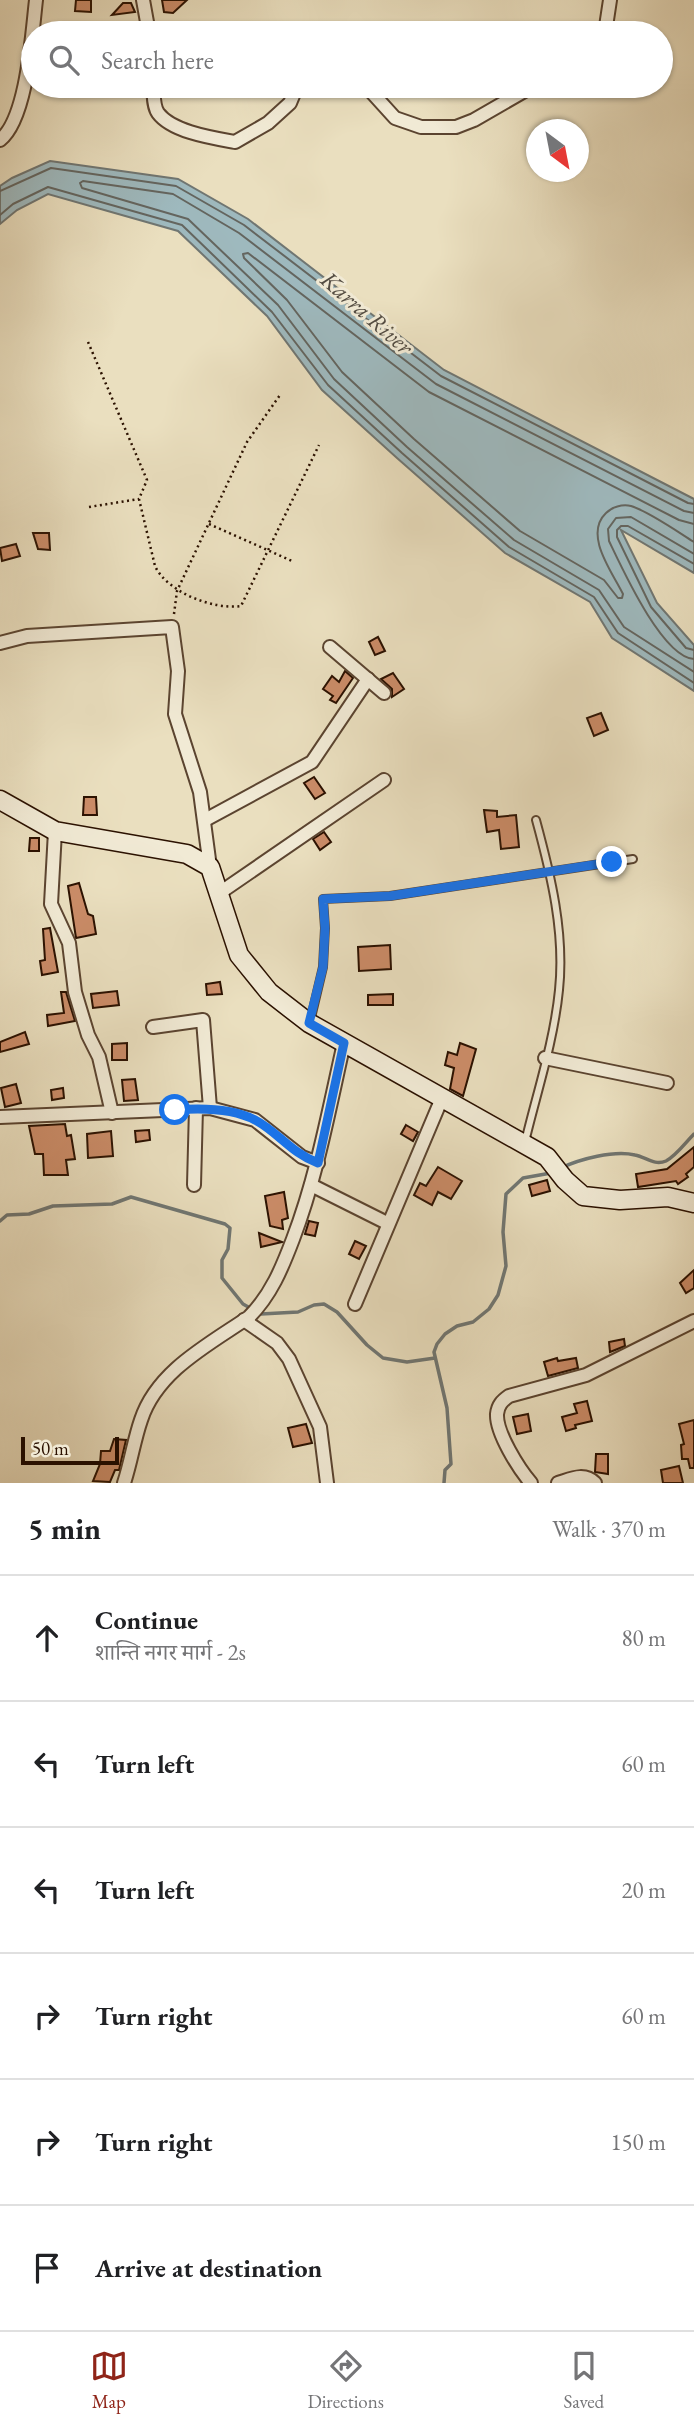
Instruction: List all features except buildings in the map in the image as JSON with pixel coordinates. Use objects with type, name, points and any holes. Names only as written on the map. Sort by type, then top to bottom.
[{"type":"main road","points":[[0,800],[55,831],[187,854],[210,867],[239,955],[269,992],[309,1023],[547,1157],[565,1180],[583,1196],[620,1200],[668,1197],[694,1203]]},
{"type":"street","points":[[33,21],[36,0]]},
{"type":"street","points":[[143,0],[147,21]]},
{"type":"street","points":[[607,21],[610,0]]},
{"type":"street","points":[[0,141],[6,135],[22,98]]},
{"type":"street","points":[[154,98],[158,113],[177,127],[235,142],[268,123],[292,98]]},
{"type":"street","points":[[377,98],[396,118],[421,127],[456,127],[512,98]]},
{"type":"street","points":[[0,643],[27,636],[172,627],[178,671],[175,714],[200,792],[210,867]]},
{"type":"street","points":[[330,647],[384,693]]},
{"type":"street","points":[[205,820],[312,762],[368,679]]},
{"type":"street","points":[[218,894],[384,780]]},
{"type":"street","points":[[55,831],[51,904],[69,943],[75,992],[88,1035],[99,1057],[111,1113]]},
{"type":"street","points":[[153,1027],[203,1020],[210,1108]]},
{"type":"street","points":[[124,1483],[141,1419],[154,1394],[172,1370],[260,1307],[279,1274],[310,1195],[344,1043]]},
{"type":"street","points":[[545,1058],[667,1083]]},
{"type":"street","points":[[355,1304],[442,1098]]},
{"type":"street","points":[[194,1185],[196,1108]]},
{"type":"street","points":[[0,1117],[210,1108],[255,1120],[302,1157],[318,1163]]},
{"type":"street","points":[[311,1185],[387,1223]]},
{"type":"street","points":[[244,1320],[277,1343],[289,1359],[320,1427],[327,1483]]},
{"type":"street","points":[[531,1483],[512,1456],[498,1423],[500,1402],[509,1396],[586,1376],[694,1321]]},
{"type":"street","points":[[558,1483],[580,1476],[595,1483]]},
{"type":"lane","points":[[525,1144],[559,989],[559,930],[550,871],[536,820]]},
{"type":"lane","points":[[309,1023],[323,967],[323,899],[390,896],[634,859]]},
{"type":"path","points":[[88,342],[147,480],[139,499],[155,566],[159,576],[177,591],[230,608],[241,606],[319,445]]},
{"type":"path","points":[[172,627],[177,591],[247,442],[280,395]]},
{"type":"path","points":[[89,507],[139,499]]},
{"type":"path","points":[[209,524],[292,561]]},
{"type":"water","name":"Karra River","points":[[50,161],[178,179],[248,219],[444,370],[694,499],[694,573],[621,530],[657,603],[694,645],[694,691],[612,638],[590,602],[505,553],[397,458],[322,390],[267,316],[178,231],[48,194],[17,210],[0,224],[0,186]]},
{"type":"waterway","points":[[561,1168],[578,1161],[617,1154],[635,1155],[654,1162],[666,1161],[694,1134]]},
{"type":"waterway","points":[[444,1483],[445,1470],[451,1464],[447,1408],[434,1352],[445,1334],[457,1326],[473,1322],[489,1309],[498,1295],[506,1266],[503,1232],[506,1194],[523,1178],[551,1173]]},
{"type":"waterway","points":[[0,1221],[7,1215],[29,1214],[53,1206],[112,1204],[131,1197],[225,1224],[230,1228],[228,1249],[222,1260],[222,1278],[243,1304],[250,1308]]},
{"type":"waterway","points":[[261,1314],[298,1312],[324,1304],[337,1312],[367,1345],[383,1358],[407,1362],[435,1358]]},
{"type":"route","points":[[175,1110],[210,1108],[255,1120],[302,1157],[318,1163],[344,1043],[309,1023],[323,967],[323,899],[390,896],[612,862]]}]
